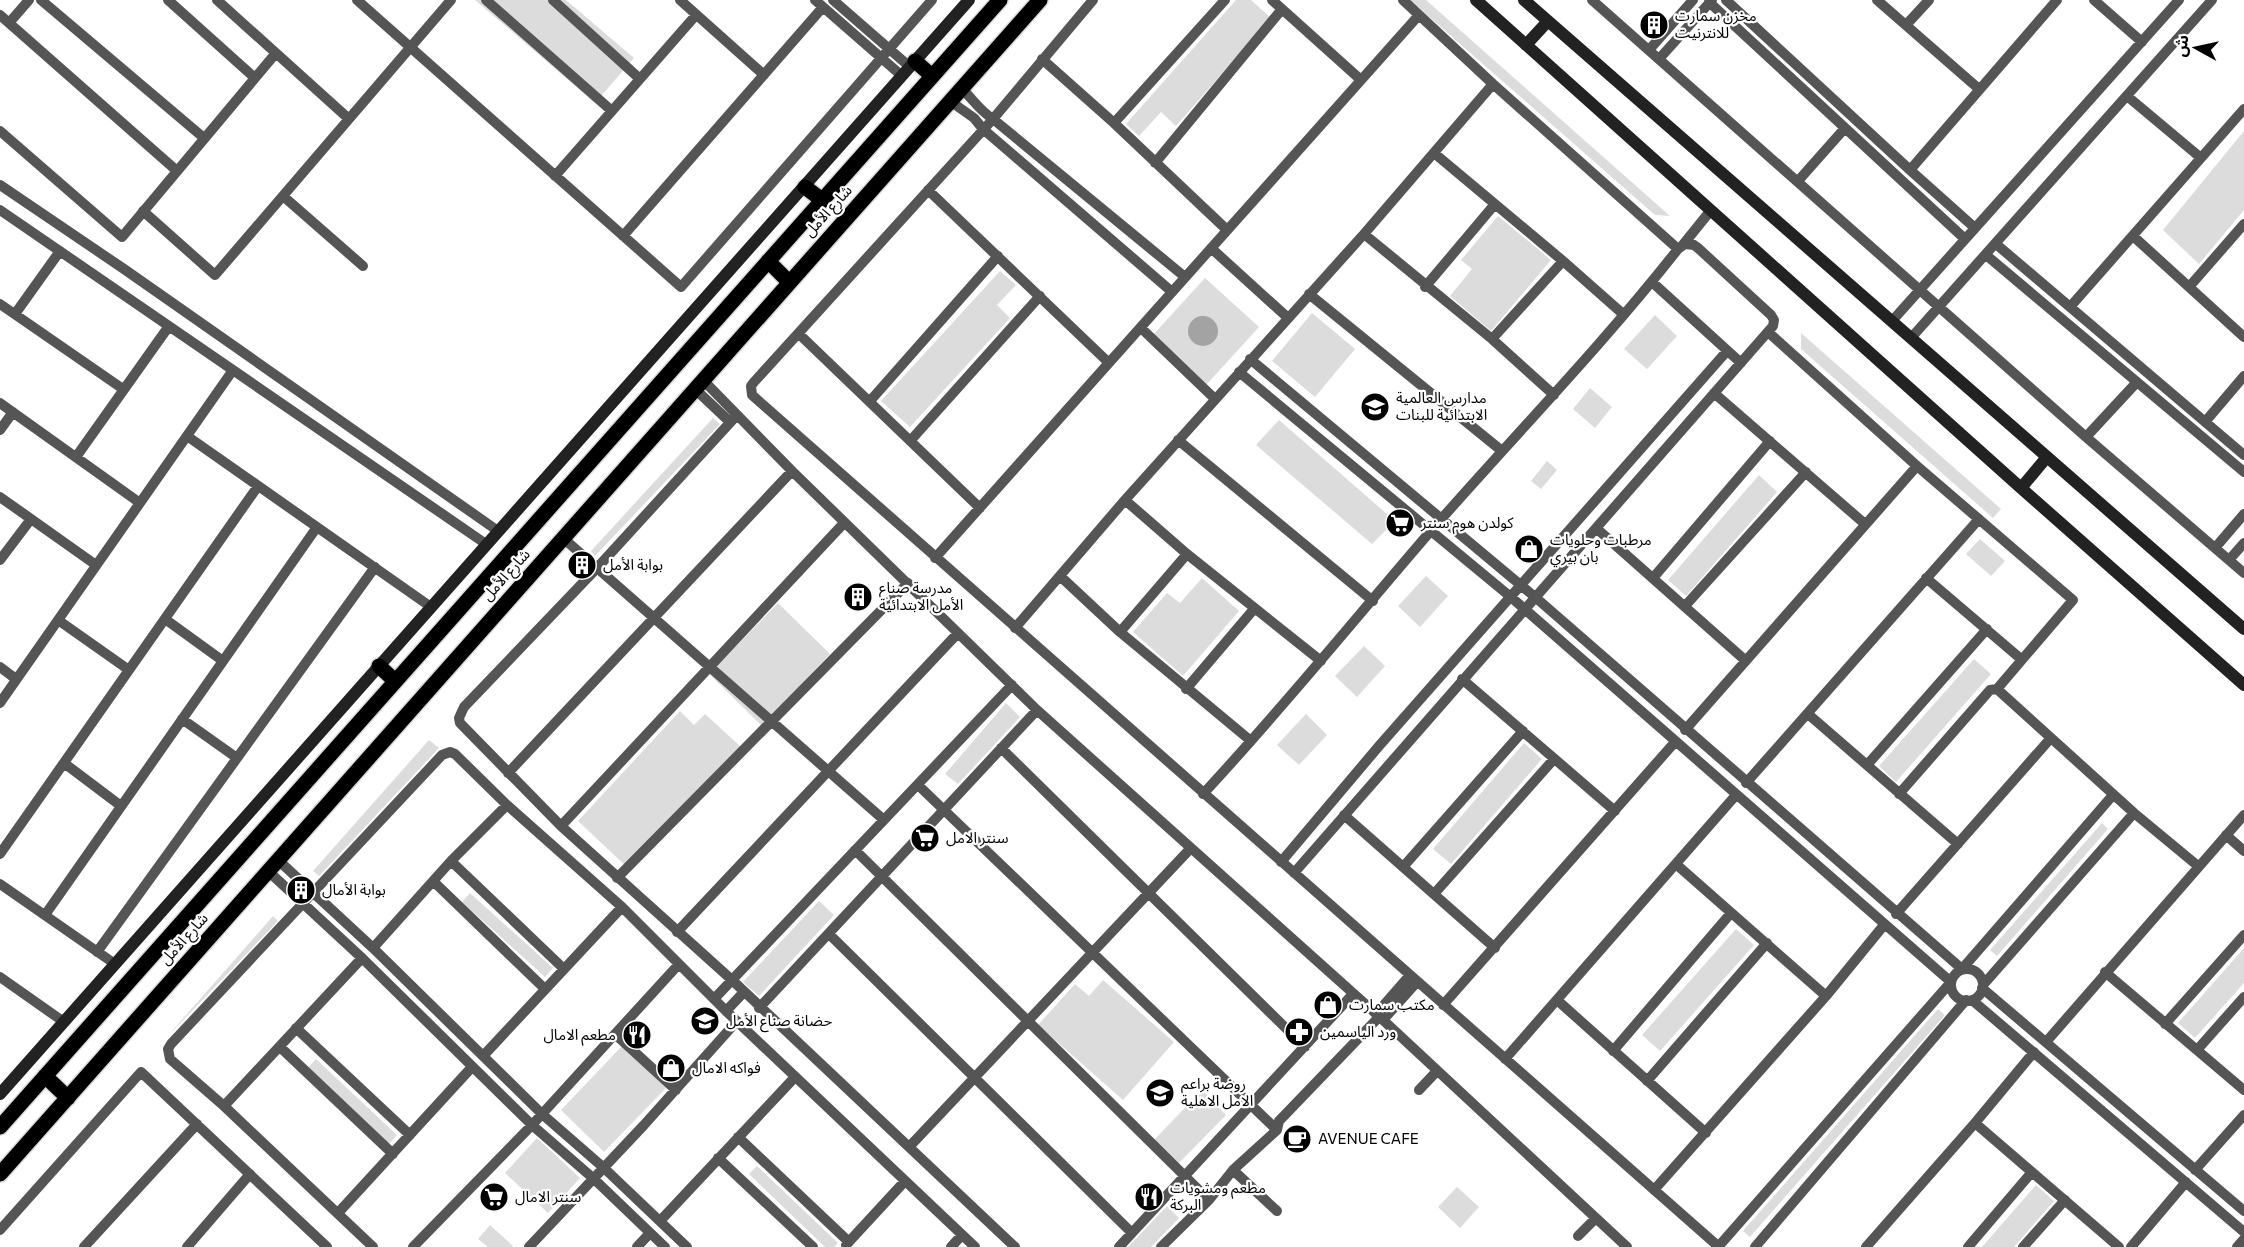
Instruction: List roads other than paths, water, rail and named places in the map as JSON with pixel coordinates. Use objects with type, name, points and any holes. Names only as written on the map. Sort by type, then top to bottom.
[{"type":"main road","points":[[0,1092],[969,0]]},
{"type":"main road","name":"شارع الأمل","points":[[0,1127],[1000,0]]},
{"type":"main road","name":"شارع الأمل","points":[[0,1174],[789,282],[967,94],[1040,0]]},
{"type":"main road","points":[[1476,0],[2244,686]]},
{"type":"main road","points":[[1524,0],[2244,629]]},
{"type":"main road","points":[[1526,45],[1548,21]]},
{"type":"main road","points":[[909,68],[932,76]]},
{"type":"main road","points":[[805,187],[822,200]]},
{"type":"main road","points":[[768,261],[789,282]]},
{"type":"main road","points":[[2021,488],[2047,457]]},
{"type":"main road","points":[[379,666],[395,681]]},
{"type":"main road","points":[[45,1076],[68,1098]]},
{"type":"street","points":[[9,23],[29,0]]},
{"type":"street","points":[[41,0],[204,138]]},
{"type":"street","points":[[168,0],[255,78]]},
{"type":"street","points":[[217,0],[349,118]]},
{"type":"street","points":[[357,0],[681,287],[932,0]]},
{"type":"street","points":[[143,211],[215,275],[451,0]]},
{"type":"street","points":[[486,0],[612,111]]},
{"type":"street","points":[[554,0],[640,78]]},
{"type":"street","points":[[680,0],[764,75]]},
{"type":"street","points":[[833,0],[885,54]]},
{"type":"street","points":[[1093,0],[993,119],[754,382],[751,386],[752,395],[1718,1247],[2113,795]]},
{"type":"street","points":[[1114,123],[1225,0]]},
{"type":"street","points":[[1272,0],[1361,80]]},
{"type":"street","points":[[1402,0],[1493,84],[1680,248]]},
{"type":"street","points":[[1592,0],[2086,437],[2244,573]]},
{"type":"street","points":[[1649,50],[1693,0]]},
{"type":"street","points":[[1726,0],[1975,228]]},
{"type":"street","points":[[1877,0],[1979,89]]},
{"type":"street","points":[[1906,25],[1929,0]]},
{"type":"street","points":[[1910,170],[2057,0]]},
{"type":"street","points":[[2094,0],[2142,42]]},
{"type":"street","points":[[1892,321],[2180,0]]},
{"type":"street","points":[[1911,338],[2212,0]]},
{"type":"street","points":[[1659,59],[1710,1],[1965,239]]},
{"type":"street","points":[[623,236],[764,75],[819,3],[885,54],[909,68]]},
{"type":"street","points":[[1155,163],[1282,9]]},
{"type":"street","points":[[0,15],[177,171]]},
{"type":"street","points":[[555,176],[696,15]]},
{"type":"street","points":[[935,558],[1419,15]]},
{"type":"street","points":[[0,130],[122,237],[276,53]]},
{"type":"street","points":[[1042,60],[1114,123],[1226,229]]},
{"type":"street","points":[[1015,628],[1250,358],[1364,234],[1493,84]]},
{"type":"street","points":[[967,94],[980,111],[993,119],[1185,277]]},
{"type":"street","points":[[2127,96],[2201,158]]},
{"type":"street","points":[[956,106],[974,117],[983,129],[1171,291]]},
{"type":"street","points":[[2070,307],[2244,109]]},
{"type":"street","points":[[1798,181],[1845,128]]},
{"type":"street","points":[[1434,153],[1623,314]]},
{"type":"street","points":[[0,185],[140,280],[498,531]]},
{"type":"street","points":[[928,190],[1108,362]]},
{"type":"street","points":[[282,196],[363,266]]},
{"type":"street","points":[[1425,286],[1495,204]]},
{"type":"street","points":[[0,210],[486,544]]},
{"type":"street","points":[[1203,794],[1321,661],[1431,531],[1652,282],[1711,210]]},
{"type":"street","points":[[2188,287],[2244,224]]},
{"type":"street","points":[[1364,234],[1492,339],[1554,394]]},
{"type":"street","points":[[2133,236],[2244,337]]},
{"type":"street","points":[[1294,873],[1774,323],[1771,315],[1694,245],[1685,244],[1680,248]]},
{"type":"street","points":[[1996,244],[2244,455]]},
{"type":"street","points":[[1211,248],[1287,317]]},
{"type":"street","points":[[15,314],[60,251]]},
{"type":"street","points":[[1986,255],[2244,472]]},
{"type":"street","points":[[870,401],[998,256]]},
{"type":"street","points":[[1492,339],[1563,261]]},
{"type":"street","points":[[127,297],[140,280]]},
{"type":"street","points":[[1652,282],[1741,363]]},
{"type":"street","points":[[1309,294],[1503,452]]},
{"type":"street","points":[[911,440],[1040,296]]},
{"type":"street","points":[[0,304],[123,389]]},
{"type":"street","points":[[76,457],[169,326]]},
{"type":"street","points":[[1141,328],[1215,399]]},
{"type":"street","points":[[1768,332],[1917,466],[2073,600],[1997,689],[1990,690],[1899,794]]},
{"type":"street","points":[[799,334],[980,508]]},
{"type":"street","points":[[1281,862],[1372,754],[1512,598],[1727,351]]},
{"type":"street","points":[[1250,358],[1535,597],[1896,914],[1962,969],[1976,972],[1982,980],[1982,987],[2244,1211]]},
{"type":"street","points":[[0,703],[233,370]]},
{"type":"street","points":[[1239,372],[1512,598],[1951,982],[1954,994],[1969,1000],[2034,1052],[2244,1232]]},
{"type":"street","points":[[2205,422],[2244,376]]},
{"type":"street","points":[[2086,437],[2137,382]]},
{"type":"street","points":[[699,384],[792,471],[1037,710],[1380,1017],[1627,1247]]},
{"type":"street","points":[[1714,393],[1865,524]]},
{"type":"street","points":[[0,403],[140,503]]},
{"type":"street","points":[[0,430],[12,412]]},
{"type":"street","points":[[734,419],[461,712],[459,718],[463,727],[561,826],[732,980],[759,1008],[910,1146],[1015,1247]]},
{"type":"street","points":[[187,436],[431,607]]},
{"type":"street","points":[[1178,440],[1372,601]]},
{"type":"street","points":[[1653,578],[1770,441]]},
{"type":"street","points":[[1685,730],[1917,466]]},
{"type":"street","points":[[508,773],[792,471]]},
{"type":"street","points":[[1685,606],[1806,472]]},
{"type":"street","points":[[0,854],[258,486]]},
{"type":"street","points":[[0,497],[96,565]]},
{"type":"street","points":[[1125,500],[1187,554],[1321,661]]},
{"type":"street","points":[[2215,548],[2244,514]]},
{"type":"street","points":[[0,560],[31,519]]},
{"type":"street","points":[[1746,783],[1979,519]]},
{"type":"street","points":[[561,826],[844,523]]},
{"type":"street","points":[[45,915],[317,527]]},
{"type":"street","points":[[1596,528],[1746,661]]},
{"type":"street","points":[[563,538],[884,820]]},
{"type":"street","points":[[2229,560],[2244,543]]},
{"type":"street","points":[[1120,632],[1187,554]]},
{"type":"street","points":[[97,952],[375,567]]},
{"type":"street","points":[[1060,576],[1120,632],[1251,741]]},
{"type":"street","points":[[1926,578],[2021,659]]},
{"type":"street","points":[[618,878],[908,583]]},
{"type":"street","points":[[1186,689],[1254,609]]},
{"type":"street","points":[[165,619],[223,661]]},
{"type":"street","points":[[58,620],[129,670]]},
{"type":"street","points":[[1867,765],[1987,629]]},
{"type":"street","points":[[677,932],[958,633]]},
{"type":"street","points":[[0,667],[16,679]]},
{"type":"street","points":[[1462,680],[1615,812]]},
{"type":"street","points":[[714,999],[1012,685]]},
{"type":"street","points":[[1997,689],[2133,813],[2198,866]]},
{"type":"street","points":[[759,1008],[1037,710]]},
{"type":"street","points":[[1808,714],[1958,844]]},
{"type":"street","points":[[182,719],[237,758]]},
{"type":"street","points":[[1403,867],[1522,731]]},
{"type":"street","points":[[1896,914],[2050,739]]},
{"type":"street","points":[[1443,1005],[1675,742]]},
{"type":"street","points":[[1001,748],[1305,1047]]},
{"type":"street","points":[[373,1247],[224,1106],[170,1059],[168,1053],[169,1047],[314,892],[444,754],[450,752],[455,754],[507,805],[622,907],[726,1011],[975,1247]]},
{"type":"street","points":[[1434,894],[1554,759]]},
{"type":"street","points":[[64,763],[121,806]]},
{"type":"street","points":[[918,785],[1277,1130]]},
{"type":"street","points":[[1505,1059],[1736,795]]},
{"type":"street","points":[[373,948],[451,861],[507,805]]},
{"type":"street","points":[[1755,1247],[1969,1000],[1976,997],[1982,987],[2133,813]]},
{"type":"street","points":[[1344,815],[1495,948]]},
{"type":"street","points":[[2046,1042],[2244,815]]},
{"type":"street","points":[[2226,835],[2244,851]]},
{"type":"street","points":[[910,1146],[1190,849]]},
{"type":"street","points":[[855,850],[1209,1200]]},
{"type":"street","points":[[451,861],[564,969]]},
{"type":"street","points":[[1677,865],[1826,996]]},
{"type":"street","points":[[273,866],[314,892],[484,1055],[542,1114],[604,1168],[687,1247]]},
{"type":"street","points":[[273,866],[304,903],[472,1067],[664,1247]]},
{"type":"street","points":[[433,881],[545,990]]},
{"type":"street","points":[[0,884],[115,964]]},
{"type":"street","points":[[484,1055],[622,907]]},
{"type":"street","points":[[1613,1051],[1731,913]]},
{"type":"street","points":[[1654,1190],[1826,996],[1884,925]]},
{"type":"street","points":[[829,934],[1132,1233]]},
{"type":"street","points":[[2165,1024],[2244,935]]},
{"type":"street","points":[[1647,1081],[1767,943]]},
{"type":"street","points":[[224,1106],[362,958]]},
{"type":"street","points":[[413,1247],[532,1125],[679,964]]},
{"type":"street","points":[[2105,972],[2244,1090]]},
{"type":"street","points":[[0,978],[64,1022]]},
{"type":"street","points":[[1161,1247],[1209,1200],[1233,1170],[1277,1130],[1279,1121],[1380,1017],[1414,978]]},
{"type":"street","points":[[726,1011],[744,992]]},
{"type":"street","points":[[1119,1247],[1353,994]]},
{"type":"street","points":[[2197,1050],[2244,997]]},
{"type":"street","points":[[1557,1000],[1706,1133]]},
{"type":"street","points":[[529,1247],[676,1090],[737,1021]]},
{"type":"street","points":[[296,1028],[410,1135]]},
{"type":"street","points":[[615,1034],[676,1090]]},
{"type":"street","points":[[280,1047],[393,1154]]},
{"type":"street","points":[[1866,1247],[2034,1052]]},
{"type":"street","points":[[338,1213],[472,1067]]},
{"type":"street","points":[[1419,1090],[1437,1071]]},
{"type":"street","points":[[0,1230],[141,1072],[327,1247]]},
{"type":"street","points":[[660,1221],[795,1077]]},
{"type":"street","points":[[2194,1170],[2244,1115]]},
{"type":"street","points":[[1975,1123],[2119,1247]]},
{"type":"street","points":[[84,1247],[197,1124]]},
{"type":"street","points":[[738,1137],[847,1245],[905,1182]]},
{"type":"street","points":[[718,1158],[813,1247]]},
{"type":"street","points":[[1233,1170],[1277,1211]]},
{"type":"street","points":[[1968,1247],[2032,1172]]},
{"type":"street","points":[[187,1247],[250,1174]]},
{"type":"street","points":[[2131,1247],[2186,1182]]},
{"type":"street","points":[[2024,1247],[2065,1200]]},
{"type":"street","points":[[1578,1236],[1596,1218]]},
{"type":"street","points":[[637,1247],[650,1233]]},
{"type":"street","points":[[951,1247],[962,1235]]},
{"type":"street","points":[[2237,1247],[2244,1239]]},
{"type":"place","name":"مخزن سمارت للانترنيت","points":[[1654,25]]},
{"type":"place","name":"مدارس العالمية الابتدائية للبنات","points":[[1375,407]]},
{"type":"place","name":"كولدن هوم سنتر","points":[[1400,523]]},
{"type":"place","name":"مرطبات وحلويات بان بيري","points":[[1529,549]]},
{"type":"place","name":"بوابة الأمل","points":[[582,565]]},
{"type":"place","name":"مدرسة صناع الأمل الابتدائية","points":[[858,597]]},
{"type":"place","name":"سنتر الامل","points":[[925,838]]},
{"type":"place","name":"بوابة الأمال","points":[[301,890]]},
{"type":"place","name":"مكتب سمارت","points":[[1328,1005]]},
{"type":"place","name":"حضانة صناع الأمل","points":[[705,1021]]},
{"type":"place","name":"ورد الياسمين","points":[[1299,1032]]},
{"type":"place","name":"مطعم الامال","points":[[637,1035]]},
{"type":"place","name":"فواكه الامال","points":[[671,1068]]},
{"type":"place","name":"روضة براعم الامل الاهلية","points":[[1160,1093]]},
{"type":"place","name":"AVENUE CAFE","points":[[1297,1139]]},
{"type":"place","name":"سنتر الامال","points":[[494,1197]]},
{"type":"place","name":"مطعم ومشويات البركة","points":[[1149,1197]]}]
